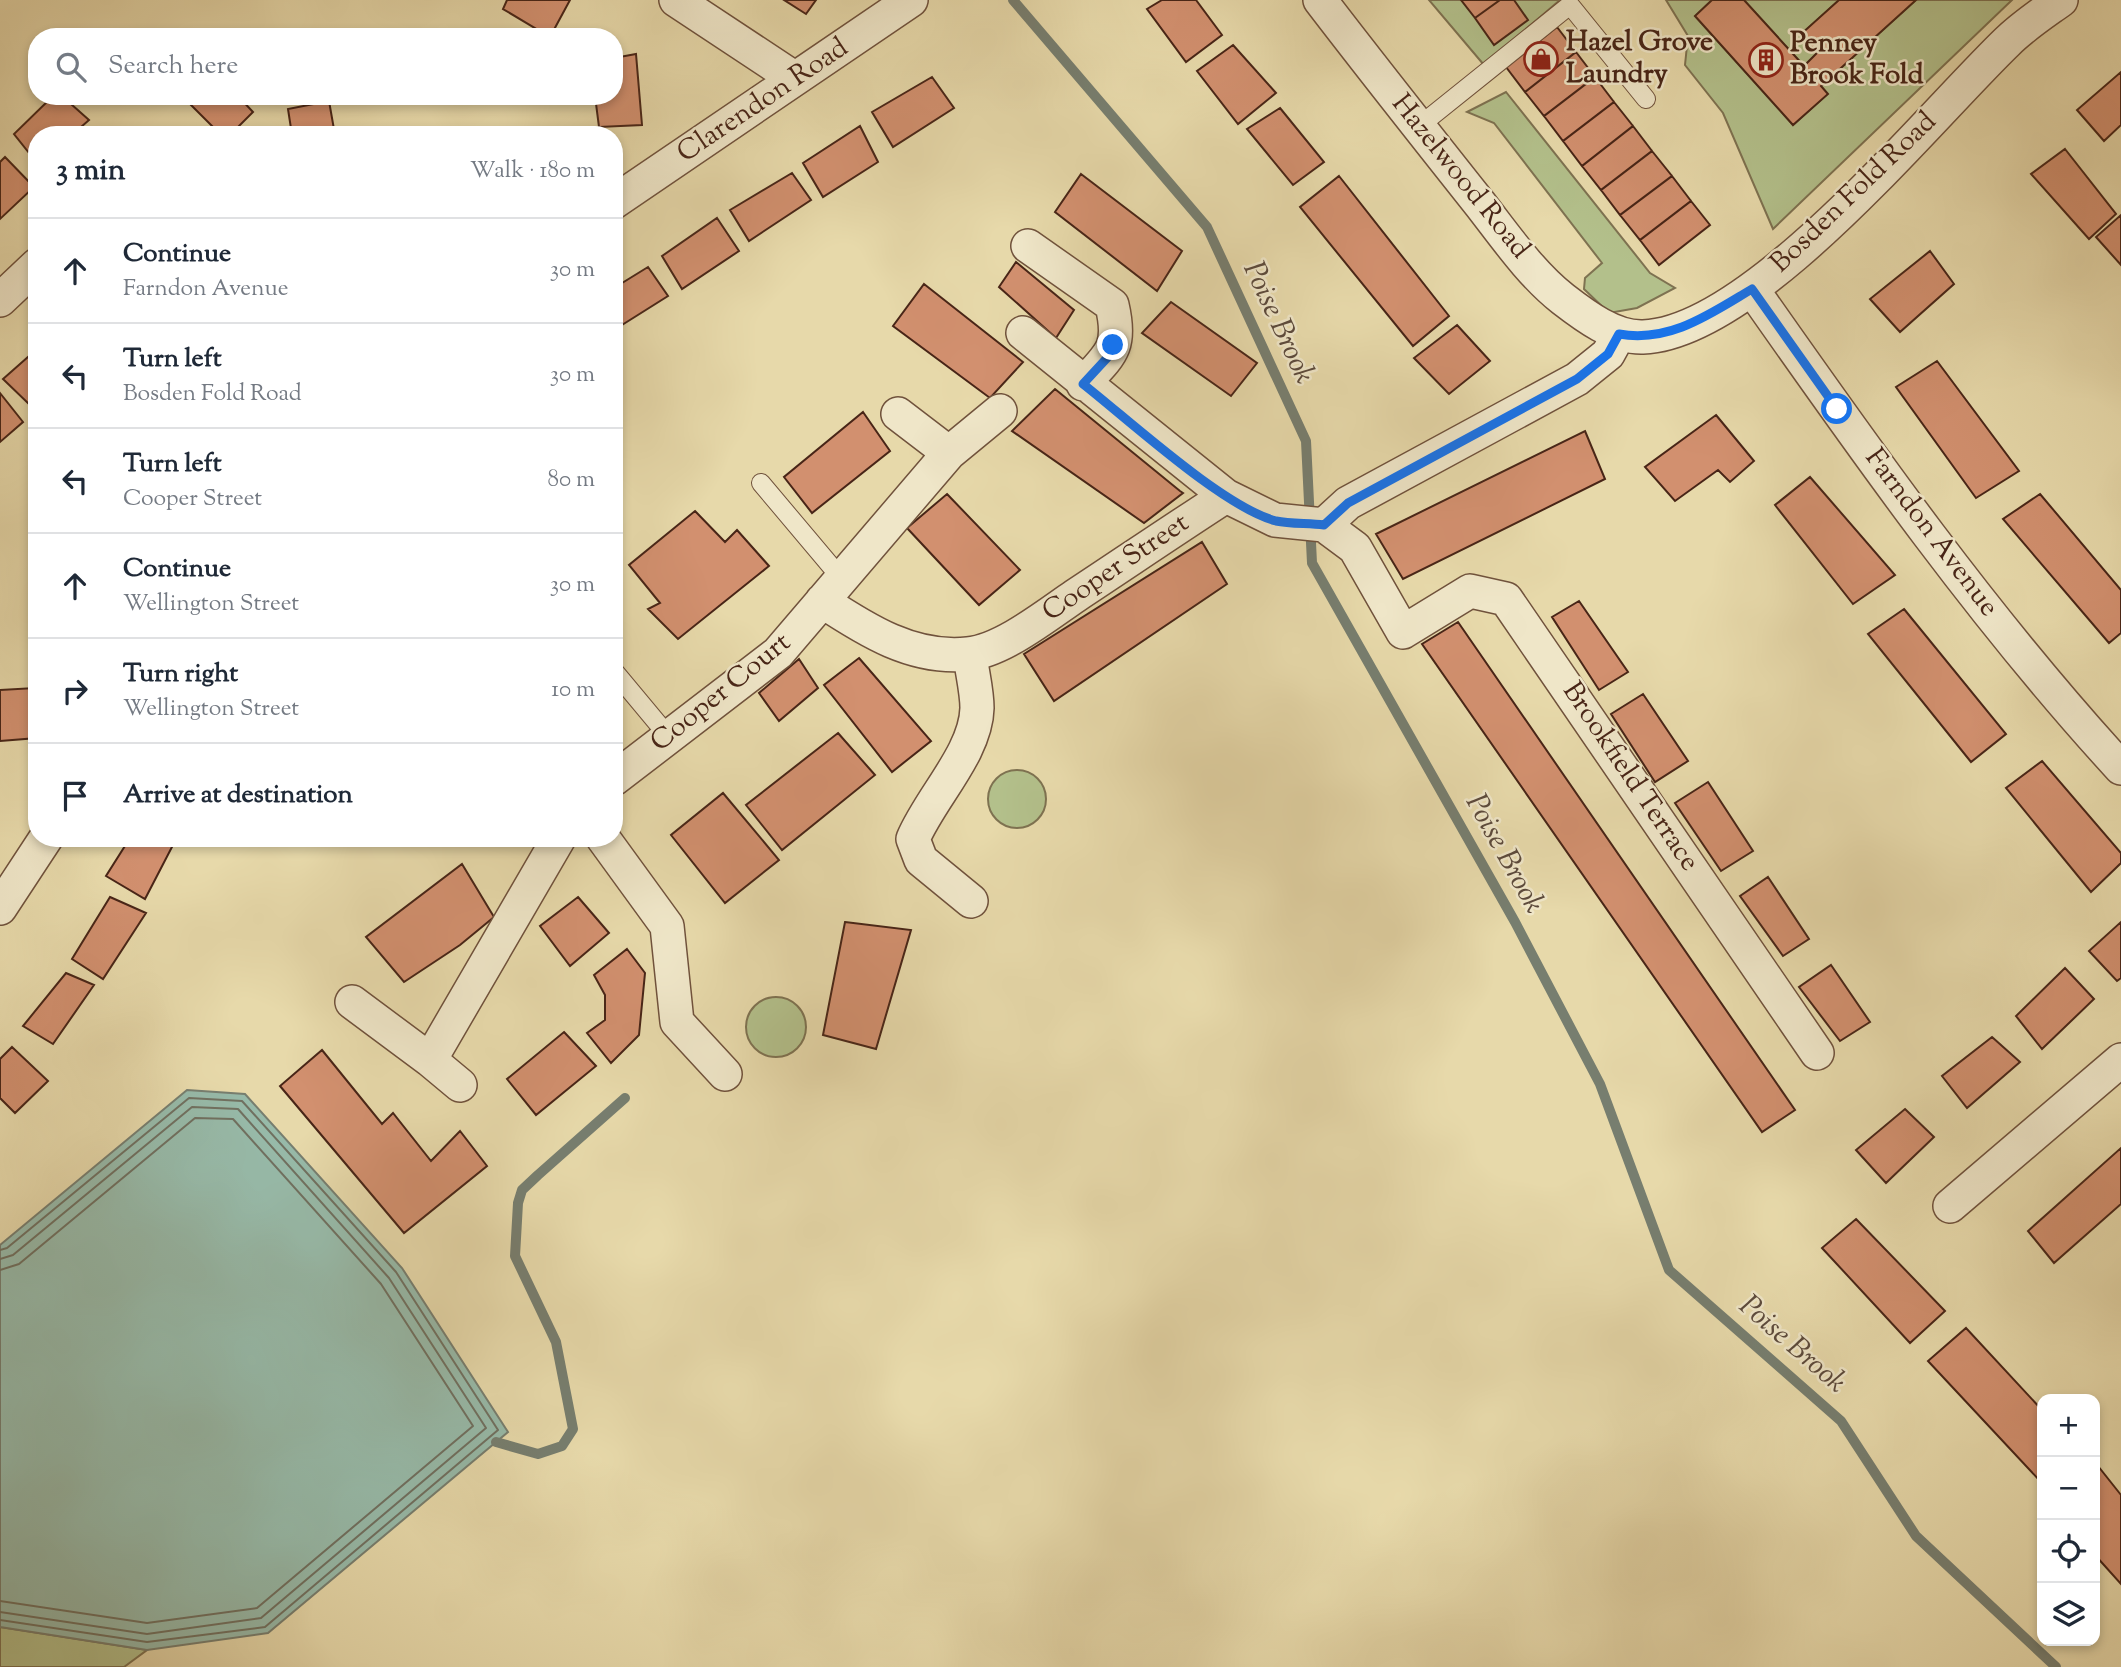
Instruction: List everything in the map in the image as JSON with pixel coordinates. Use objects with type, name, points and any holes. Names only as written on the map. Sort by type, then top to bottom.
[{"type":"street","points":[[676,0],[794,78]]},
{"type":"street","name":"Clarendon Road","points":[[623,196],[911,0]]},
{"type":"street","name":"Hazelwood Road","points":[[1320,0],[1521,256],[1561,298],[1619,334]]},
{"type":"street","name":"Bosden Fold Road","points":[[1619,334],[1655,337],[1690,325],[1752,289],[1852,203],[2009,39],[2061,0]]},
{"type":"street","points":[[1028,246],[1112,305],[1118,332],[1107,358],[1083,384]]},
{"type":"street","points":[[0,300],[28,274]]},
{"type":"street","name":"Farndon Avenue","points":[[1752,289],[1928,532],[2067,710],[2121,768]]},
{"type":"street","points":[[1023,333],[1083,384],[1226,496],[1275,520],[1324,525],[1348,503],[1577,379],[1608,354],[1619,334]]},
{"type":"street","name":"Cooper Court","points":[[623,772],[778,653],[949,453],[1000,411]]},
{"type":"street","points":[[898,414],[949,453]]},
{"type":"street","name":"Cooper Street","points":[[970,654],[996,645],[1030,625],[1226,496]]},
{"type":"street","name":"Brookfield Terrace","points":[[1324,525],[1355,548],[1403,632],[1470,591],[1506,598],[1818,1053]]},
{"type":"street","points":[[832,590],[870,633],[922,653],[970,654],[977,708],[971,739],[924,813],[913,839],[921,860],[971,901]]},
{"type":"street","points":[[0,908],[11,870],[36,847]]},
{"type":"street","points":[[430,1060],[554,847]]},
{"type":"street","points":[[610,847],[667,926],[677,1022],[724,1074]]},
{"type":"street","points":[[352,1002],[460,1085]]},
{"type":"street","points":[[1950,1206],[2121,1060]]},
{"type":"lane","points":[[1418,127],[1570,5],[1646,99]]},
{"type":"lane","points":[[761,483],[832,590]]},
{"type":"lane","points":[[623,682],[669,737]]},
{"type":"green space","points":[[1429,0],[1560,0],[1484,65]]},
{"type":"green space","points":[[1666,0],[1712,0],[1695,16],[1793,125],[1827,94],[1821,86],[1916,0],[2012,0],[1773,229],[1723,113],[1685,65],[1688,36]]},
{"type":"green space","points":[[1744,0],[1839,0],[1801,35],[1817,53],[1804,66]]},
{"type":"green space","points":[[1506,92],[1650,273],[1675,288],[1637,308],[1609,313],[1584,289],[1585,278],[1602,263],[1494,123],[1467,112]]},
{"type":"green space","points":[[1017,770],[1028,772],[1041,783],[1046,799],[1044,810],[1033,823],[1017,828],[1006,826],[993,815],[988,799],[990,788],[1001,775]]},
{"type":"green space","points":[[770,997],[782,997],[801,1010],[806,1027],[804,1039],[793,1052],[782,1057],[770,1057],[751,1044],[746,1033],[746,1021],[759,1002]]},
{"type":"green space","points":[[0,1627],[147,1650],[124,1667],[0,1667]]},
{"type":"water","points":[[187,1090],[245,1094],[402,1268],[508,1432],[268,1633],[147,1650],[0,1627],[0,1245]]},
{"type":"building","points":[[507,0],[570,0],[555,28],[535,28],[503,9]]},
{"type":"building","points":[[784,0],[816,0],[806,14]]},
{"type":"building","points":[[1162,0],[1196,0],[1222,35],[1186,62],[1147,9]]},
{"type":"building","points":[[1461,0],[1500,0],[1475,18]]},
{"type":"building","points":[[1500,0],[1514,0],[1528,20],[1494,45],[1475,18]]},
{"type":"building","name":"Penney Brook Fold","points":[[1712,0],[1744,0],[1804,66],[1817,53],[1800,35],[1839,0],[1916,0],[1821,86],[1828,94],[1793,125],[1695,16]]},
{"type":"building","name":"Hazel Grove Laundry","points":[[1557,27],[1576,52],[1525,92],[1506,67]]},
{"type":"building","points":[[1233,45],[1276,93],[1238,124],[1197,71]]},
{"type":"building","points":[[1576,52],[1595,77],[1544,116],[1525,92]]},
{"type":"building","points":[[636,54],[642,125],[599,126],[596,105],[623,105],[623,56]]},
{"type":"building","points":[[2121,72],[2121,125],[2104,141],[2077,110]]},
{"type":"building","points":[[932,77],[954,108],[893,147],[872,112]]},
{"type":"building","points":[[1595,77],[1614,102],[1563,141],[1544,116]]},
{"type":"building","points":[[1614,102],[1633,126],[1582,166],[1563,141]]},
{"type":"building","points":[[44,105],[72,105],[89,120],[82,126],[28,126],[28,152],[14,134]]},
{"type":"building","points":[[191,105],[246,105],[253,112],[239,126],[212,126]]},
{"type":"building","points":[[330,105],[333,126],[291,126],[288,109]]},
{"type":"building","points":[[1280,108],[1324,162],[1293,185],[1247,129]]},
{"type":"building","points":[[860,126],[878,162],[823,197],[803,163]]},
{"type":"building","points":[[1633,126],[1652,151],[1601,190],[1582,166]]},
{"type":"building","points":[[2065,149],[2116,214],[2089,239],[2031,174]]},
{"type":"building","points":[[1652,151],[1672,176],[1620,215],[1601,190]]},
{"type":"building","points":[[5,157],[28,181],[28,193],[0,219],[0,162]]},
{"type":"building","points":[[792,173],[811,200],[749,241],[730,210]]},
{"type":"building","points":[[1081,174],[1182,251],[1157,291],[1055,212]]},
{"type":"building","points":[[1339,176],[1449,316],[1413,346],[1300,207]]},
{"type":"building","points":[[1672,176],[1691,201],[1640,240],[1620,215]]},
{"type":"building","points":[[1691,201],[1710,225],[1659,265],[1640,240]]},
{"type":"building","points":[[2121,215],[2121,265],[2096,237]]},
{"type":"building","points":[[717,218],[739,251],[682,289],[662,256]]},
{"type":"building","points":[[1930,251],[1954,284],[1900,332],[1870,299]]},
{"type":"building","points":[[1016,262],[1074,310],[1056,338],[999,287]]},
{"type":"building","points":[[648,267],[668,296],[623,324],[623,282]]},
{"type":"building","points":[[924,284],[1023,362],[990,398],[893,326]]},
{"type":"building","points":[[1171,302],[1257,363],[1231,396],[1142,333]]},
{"type":"building","points":[[1457,325],[1490,361],[1449,394],[1414,358]]},
{"type":"building","points":[[28,357],[28,403],[3,379]]},
{"type":"building","points":[[1937,361],[2019,471],[1976,498],[1896,387]]},
{"type":"building","points":[[1055,389],[1183,493],[1144,523],[1012,431]]},
{"type":"building","points":[[0,393],[23,422],[0,442]]},
{"type":"building","points":[[863,412],[890,451],[812,513],[784,477]]},
{"type":"building","points":[[1716,415],[1754,461],[1730,482],[1718,470],[1675,501],[1645,467]]},
{"type":"building","points":[[1585,431],[1605,479],[1403,579],[1376,534]]},
{"type":"building","points":[[1810,477],[1895,575],[1853,604],[1775,505]]},
{"type":"building","points":[[947,494],[1020,570],[979,605],[907,528]]},
{"type":"building","points":[[2040,494],[2121,590],[2121,633],[2109,643],[2003,519]]},
{"type":"building","points":[[695,511],[725,542],[737,530],[769,566],[678,639],[648,609],[660,603],[629,565]]},
{"type":"building","points":[[1202,542],[1227,584],[1054,701],[1024,654]]},
{"type":"building","points":[[1579,601],[1628,672],[1599,690],[1552,617]]},
{"type":"building","points":[[1904,609],[2006,734],[1971,762],[1868,634]]},
{"type":"building","points":[[1458,622],[1795,1110],[1762,1132],[1422,644]]},
{"type":"building","points":[[859,658],[931,741],[892,772],[824,685]]},
{"type":"building","points":[[799,659],[818,688],[779,721],[759,693]]},
{"type":"building","points":[[28,688],[28,739],[0,741],[0,690]]},
{"type":"building","points":[[1643,694],[1688,761],[1655,782],[1611,714]]},
{"type":"building","points":[[838,733],[875,775],[782,850],[746,805]]},
{"type":"building","points":[[2042,761],[2121,853],[2121,863],[2091,892],[2006,788]]},
{"type":"building","points":[[1708,782],[1753,851],[1721,871],[1675,803]]},
{"type":"building","points":[[723,793],[779,860],[725,903],[671,835]]},
{"type":"building","points":[[124,847],[172,847],[145,899],[106,876]]},
{"type":"building","points":[[462,864],[494,917],[460,945],[404,982],[366,937]]},
{"type":"building","points":[[1768,877],[1809,939],[1783,956],[1740,896]]},
{"type":"building","points":[[110,897],[146,913],[103,979],[72,959]]},
{"type":"building","points":[[578,897],[609,933],[570,966],[540,926]]},
{"type":"building","points":[[845,922],[911,930],[876,1049],[823,1035]]},
{"type":"building","points":[[2121,922],[2121,978],[2117,981],[2089,951]]},
{"type":"building","points":[[627,949],[645,973],[639,1035],[611,1063],[587,1033],[605,1020],[605,995],[594,975]]},
{"type":"building","points":[[1831,965],[1870,1022],[1840,1041],[1799,987]]},
{"type":"building","points":[[2065,968],[2094,999],[2042,1049],[2016,1016]]},
{"type":"building","points":[[66,973],[94,985],[53,1044],[23,1026]]},
{"type":"building","points":[[564,1032],[596,1066],[536,1115],[507,1079]]},
{"type":"building","points":[[1992,1037],[2020,1062],[1967,1108],[1942,1076]]},
{"type":"building","points":[[12,1047],[48,1081],[15,1113],[0,1098],[0,1059]]},
{"type":"building","points":[[322,1050],[382,1124],[393,1113],[431,1161],[460,1131],[487,1166],[404,1233],[280,1086]]},
{"type":"building","points":[[1905,1109],[1934,1137],[1886,1183],[1856,1150]]},
{"type":"building","points":[[2121,1148],[2121,1204],[2054,1263],[2028,1231]]},
{"type":"building","points":[[1856,1219],[1945,1311],[1910,1343],[1822,1248]]},
{"type":"building","points":[[1966,1328],[2037,1405],[2037,1478],[1928,1361]]},
{"type":"building","points":[[2100,1469],[2121,1495],[2121,1584],[2100,1561]]},
{"type":"waterway","name":"Poise Brook","points":[[1013,0],[1207,227],[1306,441],[1312,563],[1515,922],[1600,1084],[1669,1270],[1841,1421],[1916,1536],[2056,1667]]},
{"type":"waterway","points":[[496,1442],[538,1454],[562,1446],[573,1429],[556,1342],[515,1256],[518,1203],[522,1190],[625,1098]]},
{"type":"place","name":"Hazel Grove Laundry","points":[[1541,59]]},
{"type":"place","name":"Penney Brook Fold","points":[[1766,60]]},
{"type":"route","points":[[1113,345],[1107,358],[1083,384],[1226,496],[1275,520],[1324,525],[1348,503],[1577,379],[1608,354],[1619,334],[1639,338],[1655,337],[1690,325],[1752,289],[1837,409]]}]
